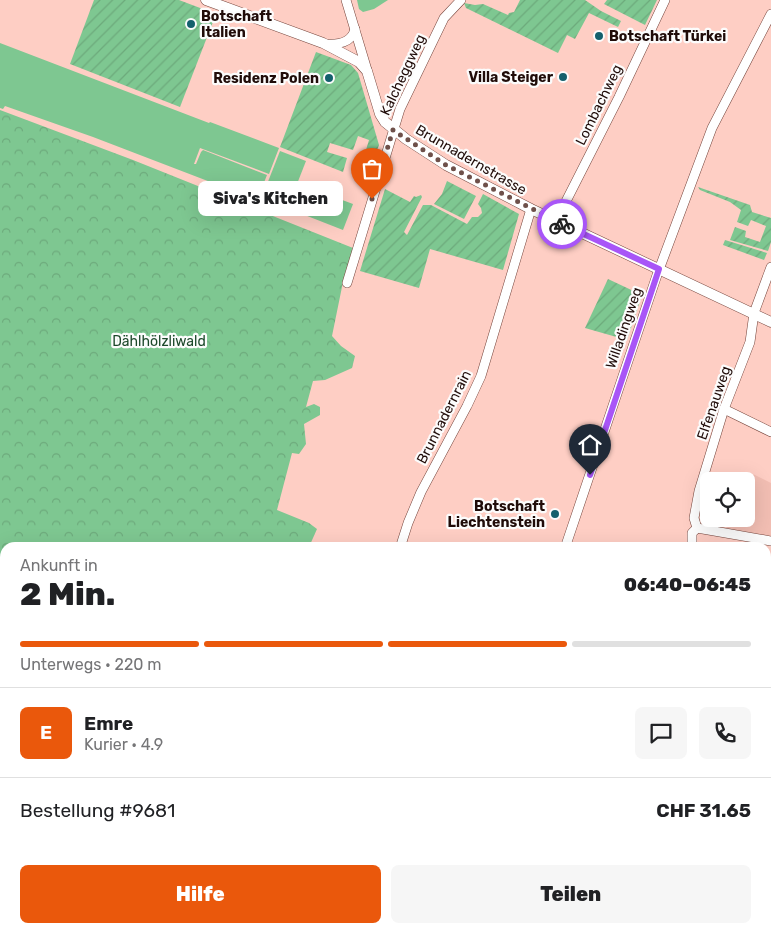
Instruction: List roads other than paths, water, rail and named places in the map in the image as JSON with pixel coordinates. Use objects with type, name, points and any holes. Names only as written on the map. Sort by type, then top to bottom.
[{"type":"street","points":[[206,0],[323,44],[357,60],[367,70]]},
{"type":"street","name":"Brunnadernstrasse","points":[[346,0],[380,114],[393,130],[446,165],[531,210],[771,322]]},
{"type":"street","name":"Kalcheggweg","points":[[347,283],[400,109],[444,18],[461,0]]},
{"type":"street","name":"Lombachweg","points":[[556,221],[619,97],[665,0]]},
{"type":"street","name":"Willadingweg","points":[[567,542],[659,269],[714,124],[771,14]]},
{"type":"street","points":[[323,44],[336,45],[344,42],[353,35],[355,30]]},
{"type":"street","name":"Brunnadernrain","points":[[402,542],[421,492],[481,376],[531,210]]},
{"type":"street","name":"Elfenauweg","points":[[692,542],[692,533],[697,528],[694,518],[698,498],[724,409],[750,342],[754,314],[771,267]]},
{"type":"street","points":[[724,409],[771,432]]},
{"type":"street","points":[[697,528],[771,541]]},
{"type":"place","name":"Botschaft Italien","points":[[191,24]]},
{"type":"place","name":"Botschaft Türkei","points":[[599,36]]},
{"type":"place","name":"Villa Steiger","points":[[563,77]]},
{"type":"place","name":"Residenz Polen","points":[[329,78]]},
{"type":"place","name":"Siva's Kitchen","points":[[372,199]]},
{"type":"place","name":"Botschaft Liechtenstein","points":[[555,514]]},
{"type":"park label","name":"Dählhölzliwald","points":[[159,341]]}]
